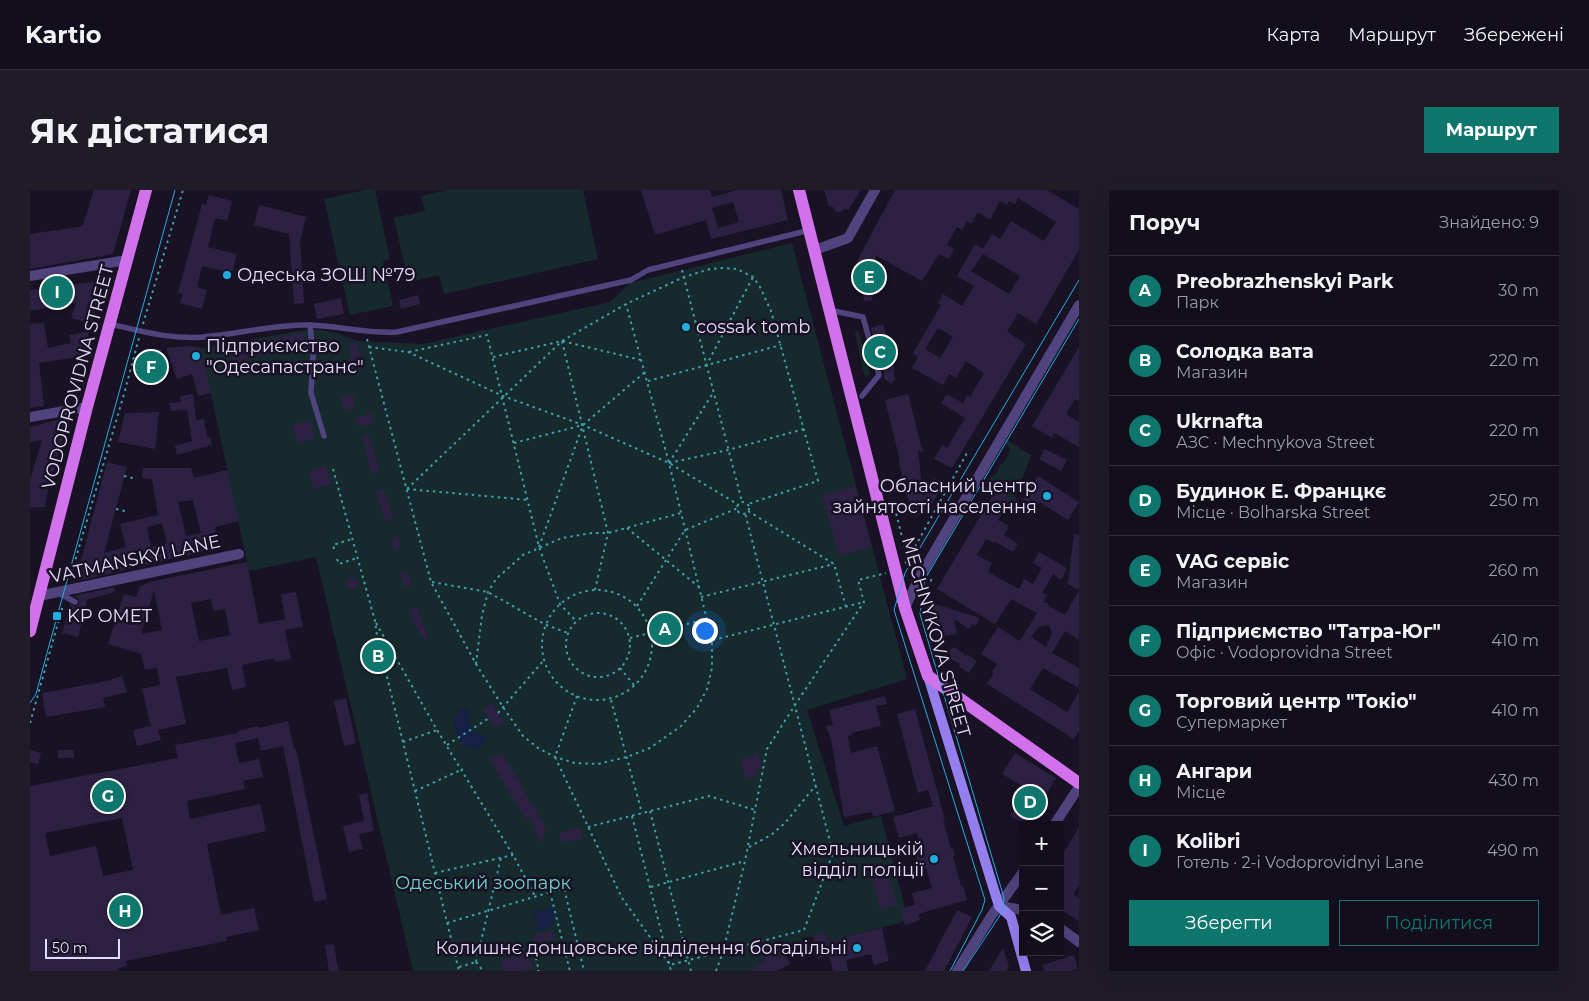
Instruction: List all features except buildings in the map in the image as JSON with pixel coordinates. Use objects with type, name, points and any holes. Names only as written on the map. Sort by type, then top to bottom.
[{"type":"main road","name":"VODOPROVIDNA STREET","points":[[30,631],[87,407],[146,190]]},
{"type":"main road","name":"MECHNYKOVA STREET","points":[[800,190],[905,608],[999,906],[1011,917],[1026,971]]},
{"type":"main road","points":[[928,676],[1079,782]]},
{"type":"street","points":[[815,250],[848,238],[875,190]]},
{"type":"street","points":[[30,276],[127,260]]},
{"type":"street","points":[[905,608],[919,578],[1079,305]]},
{"type":"street","points":[[30,417],[87,407]]},
{"type":"street","name":"VATMANSKYI LANE","points":[[39,596],[63,593],[239,554]]},
{"type":"street","points":[[1057,821],[1079,787]]},
{"type":"street","points":[[957,971],[1019,878]]},
{"type":"street","points":[[999,906],[1019,909]]},
{"type":"street","points":[[1064,931],[1079,942]]},
{"type":"lane","points":[[110,324],[179,337],[202,337],[310,325],[365,332],[397,332],[631,280],[648,270],[810,230]]},
{"type":"lane","points":[[830,310],[863,317],[879,375],[862,396]]},
{"type":"lane","points":[[310,325],[313,356],[311,393],[324,436]]},
{"type":"lane","points":[[63,593],[75,602]]},
{"type":"path","points":[[30,723],[59,616],[63,593],[124,394],[183,190]]},
{"type":"path","points":[[680,262],[742,502]]},
{"type":"path","points":[[406,490],[562,341],[626,304],[684,277],[710,269],[723,268],[737,269],[753,277],[760,287],[771,311],[818,481],[748,504],[742,502]]},
{"type":"path","points":[[706,366],[753,277]]},
{"type":"path","points":[[365,332],[431,582],[476,664],[523,736],[538,748],[555,757],[575,762],[598,764],[627,757],[650,748],[681,726],[697,708],[707,689],[712,668],[712,641],[707,619],[648,381],[626,304]]},
{"type":"path","points":[[408,352],[487,335],[539,547],[560,604],[576,621]]},
{"type":"path","points":[[562,341],[608,533],[595,590]]},
{"type":"path","points":[[493,357],[562,341],[642,360]]},
{"type":"path","points":[[648,381],[780,344]]},
{"type":"path","points":[[369,347],[408,352],[503,396],[583,424],[669,463],[738,505]]},
{"type":"path","points":[[514,443],[583,424],[645,372]]},
{"type":"path","points":[[669,463],[713,392]]},
{"type":"path","points":[[539,547],[583,424]]},
{"type":"path","points":[[669,463],[804,430]]},
{"type":"path","points":[[716,971],[723,952],[748,848],[767,749],[864,602],[858,580],[896,570],[908,561],[968,453]]},
{"type":"path","points":[[333,469],[374,621],[459,971]]},
{"type":"path","points":[[124,476],[133,478]]},
{"type":"path","points":[[406,490],[528,500]]},
{"type":"path","points":[[893,501],[908,561],[926,591]]},
{"type":"path","points":[[738,505],[742,502]]},
{"type":"path","points":[[745,514],[748,511],[748,504]]},
{"type":"path","points":[[738,505],[739,512],[745,514]]},
{"type":"path","points":[[637,606],[685,530],[738,508]]},
{"type":"path","points":[[116,509],[125,510]]},
{"type":"path","points":[[748,511],[834,564],[846,606]]},
{"type":"path","points":[[476,664],[482,614],[488,592],[496,579],[509,566],[539,547],[576,535],[608,533],[681,513]]},
{"type":"path","points":[[670,965],[804,930],[833,853],[745,514]]},
{"type":"path","points":[[627,528],[699,587]]},
{"type":"path","points":[[334,549],[333,545],[352,539]]},
{"type":"path","points":[[337,559],[339,564],[357,558]]},
{"type":"path","points":[[701,597],[834,564]]},
{"type":"path","points":[[928,618],[925,594],[934,573]]},
{"type":"path","points":[[431,582],[488,592],[546,625],[568,633]]},
{"type":"path","points":[[595,590],[611,592],[625,597],[637,606],[646,619],[652,633],[653,648],[650,663],[643,677],[626,693],[610,699],[594,700],[577,696],[563,688],[551,676],[544,660],[542,649],[546,625],[560,604],[582,592],[595,590]]},
{"type":"path","points":[[712,641],[864,602]]},
{"type":"path","points":[[592,613],[602,613],[620,621],[630,638],[630,648],[628,657],[620,668],[608,676],[598,677],[580,672],[574,666],[568,658],[566,649],[568,633],[576,621],[592,613]]},
{"type":"path","points":[[630,638],[707,619]]},
{"type":"path","points":[[374,621],[513,855],[535,896]]},
{"type":"path","points":[[498,713],[544,660]]},
{"type":"path","points":[[620,668],[634,685]]},
{"type":"path","points":[[577,696],[555,757],[622,898],[670,965]]},
{"type":"path","points":[[610,699],[642,813]]},
{"type":"path","points":[[447,745],[489,718]]},
{"type":"path","points":[[403,742],[438,730]]},
{"type":"path","points":[[415,791],[463,770]]},
{"type":"path","points":[[748,848],[771,836],[785,823],[816,785]]},
{"type":"path","points":[[588,827],[710,796],[755,810]]},
{"type":"path","points":[[650,811],[690,971]]},
{"type":"path","points":[[632,816],[671,971]]},
{"type":"path","points":[[435,873],[513,855]]},
{"type":"path","points":[[476,962],[501,858]]},
{"type":"path","points":[[650,887],[745,861]]},
{"type":"path","points":[[447,923],[564,888],[584,971]]},
{"type":"path","points":[[550,892],[570,971]]},
{"type":"path","points":[[537,971],[539,971],[535,955],[564,947]]},
{"type":"path","points":[[565,951],[578,948]]},
{"type":"path","points":[[458,967],[476,962]]},
{"type":"path","points":[[476,962],[483,971]]},
{"type":"green space","points":[[365,190],[375,190],[390,259],[383,261],[393,306],[350,315],[324,199]]},
{"type":"green space","points":[[447,190],[583,190],[598,259],[444,294],[439,275],[408,282],[394,218],[425,211],[421,196]]},
{"type":"green space","name":"Одеський зоопарк","points":[[792,243],[907,679],[807,710],[844,826],[881,816],[905,907],[900,909],[904,922],[829,941],[826,933],[802,939],[800,951],[778,958],[774,945],[762,948],[765,961],[748,971],[413,971],[316,557],[249,571],[201,348],[311,329],[333,332],[358,341],[423,344],[610,302],[630,283]]},
{"type":"green space","points":[[858,330],[870,373],[866,376],[855,333]]},
{"type":"green space","points":[[1003,438],[1031,455],[1014,495],[1017,500],[1014,509],[1010,508],[1005,497],[1006,494],[997,488],[989,487],[990,478],[997,473],[1000,464],[1002,465],[1010,451]]},
{"type":"water","points":[[468,708],[472,729],[475,733],[485,737],[485,743],[478,749],[471,748],[460,741],[455,729],[454,722],[456,716],[460,710]]},
{"type":"water","points":[[549,907],[553,909],[553,924],[545,930],[536,929],[537,922],[533,912],[536,909],[543,912]]},
{"type":"tram line","points":[[30,703],[36,694],[175,190]]},
{"type":"tram line","points":[[950,971],[982,910],[985,900],[894,610],[905,573],[1079,280]]},
{"type":"tram line","points":[[963,971],[999,917],[1003,909],[1004,898],[920,614],[925,579],[1079,319]]},
{"type":"place","name":"Одеська ЗОШ №79","points":[[227,275]]},
{"type":"place","name":"VAG сервіс","points":[[869,277]]},
{"type":"place","name":"Kolibri","points":[[57,292]]},
{"type":"place","name":"cossak tomb","points":[[686,327]]},
{"type":"place","name":"Ukrnafta","points":[[880,352]]},
{"type":"place","name":"Підприємство \"Одесапастранс\"","points":[[196,356]]},
{"type":"place","name":"Підприємство \"Татра-Юг\"","points":[[151,367]]},
{"type":"place","name":"Обласний центр зайнятості населення","points":[[1047,496]]},
{"type":"place","name":"KP OMET","points":[[57,616]]},
{"type":"place","name":"Preobrazhenskyi Park","points":[[665,629]]},
{"type":"place","name":"Солодка вата","points":[[378,656]]},
{"type":"place","name":"Торговий центр \"Токіо\"","points":[[108,796]]},
{"type":"place","name":"Будинок Е. Францкє","points":[[1030,802]]},
{"type":"place","name":"Хмельницькій відділ поліції","points":[[934,859]]},
{"type":"place","name":"Ангари","points":[[125,911]]},
{"type":"place","name":"Колишнє донцовське відділення богадільні","points":[[857,948]]}]
